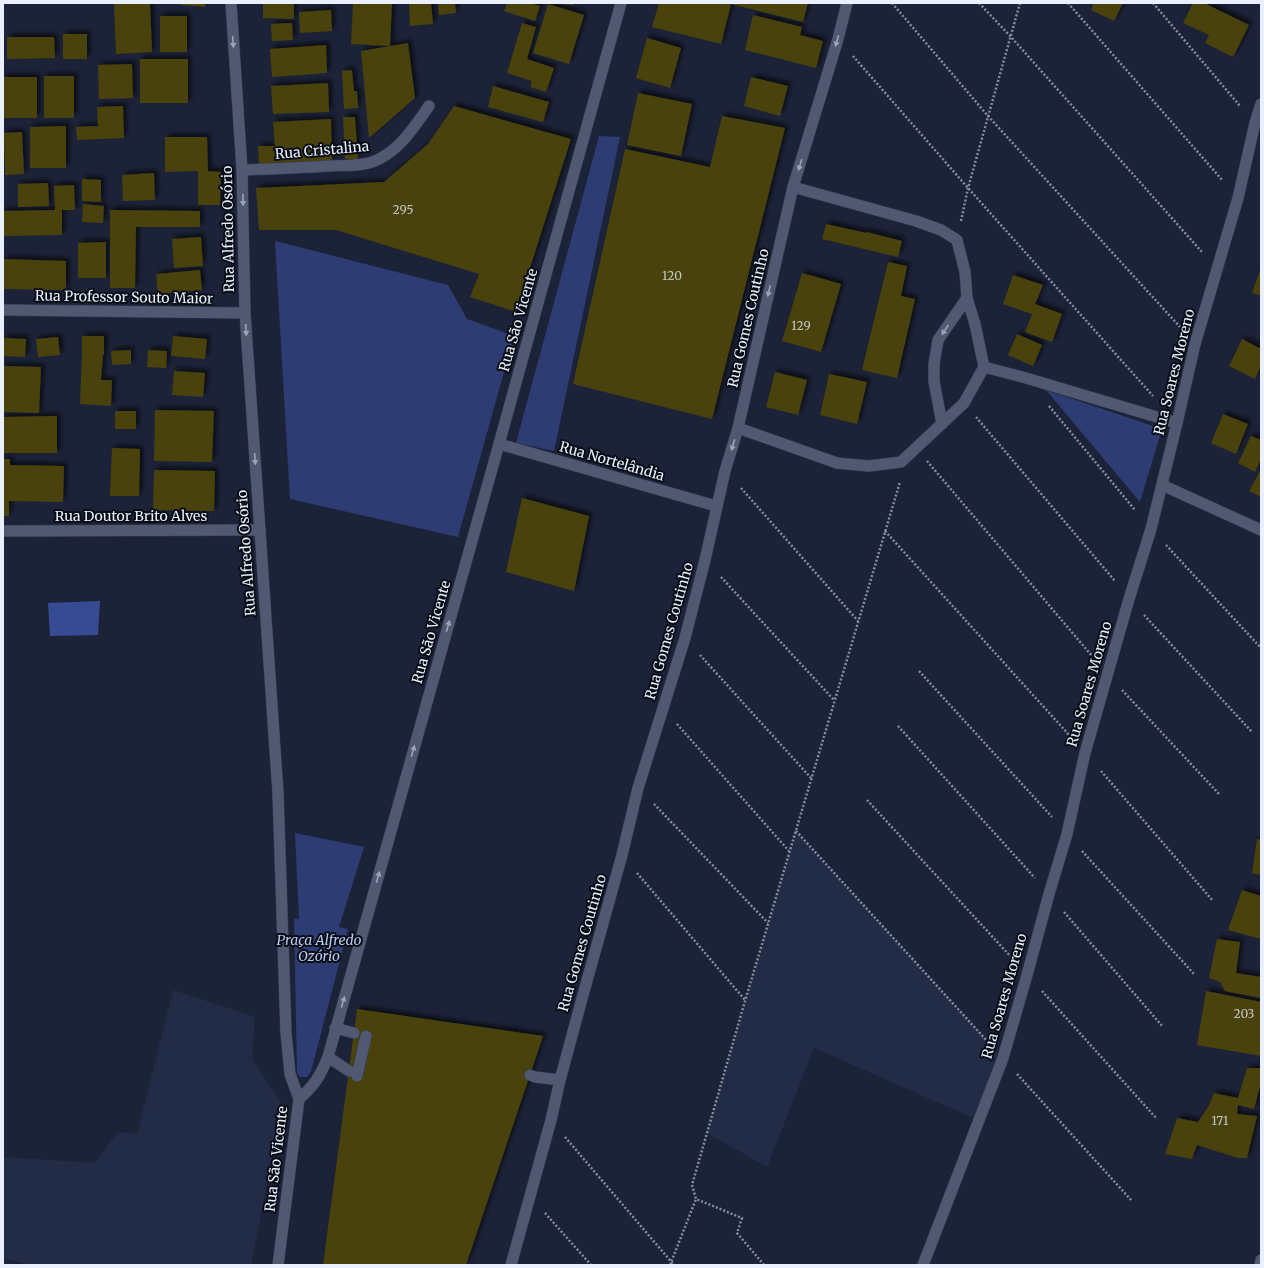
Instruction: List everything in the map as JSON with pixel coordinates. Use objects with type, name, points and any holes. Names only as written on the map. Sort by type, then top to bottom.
[{"type":"street","name":"Rua Alfredo Osório","points":[[231,3],[242,170],[245,313],[278,793],[286,1033],[290,1074],[299,1099]]},
{"type":"street","name":"Rua São Vicente","points":[[278,1265],[299,1099],[318,1079],[328,1057],[621,3]]},
{"type":"street","name":"Rua Gomes Coutinho","points":[[511,1265],[622,855],[638,788],[685,638],[705,560],[716,506],[738,428],[793,187],[838,40],[847,3]]},
{"type":"street","name":"Rua Soares Moreno","points":[[923,1265],[1002,1058],[1027,975],[1067,834],[1085,753],[1151,528],[1195,344],[1238,198],[1255,123],[1261,104]]},
{"type":"street","name":"Rua Cristalina","points":[[242,170],[344,165],[378,160],[392,151],[409,135],[429,106]]},
{"type":"street","points":[[738,428],[837,463],[869,466],[901,462],[917,449],[964,403],[984,367],[975,324],[967,298],[965,272],[957,240],[941,230],[916,221],[793,187]]},
{"type":"street","points":[[942,424],[934,381],[934,364],[938,340],[967,298]]},
{"type":"street","name":"Rua Professor Souto Maior","points":[[3,310],[245,313]]},
{"type":"street","points":[[984,367],[1177,423]]},
{"type":"street","name":"Rua Nortelândia","points":[[499,444],[716,506]]},
{"type":"street","points":[[1162,485],[1261,530]]},
{"type":"street","name":"Rua Doutor Brito Alves","points":[[3,531],[260,530]]},
{"type":"street","points":[[335,1028],[354,1032]]},
{"type":"street","points":[[328,1057],[353,1073],[366,1036]]},
{"type":"street","points":[[530,1075],[560,1080]]},
{"type":"street","points":[[1260,1265],[1261,1260]]},
{"type":"path","points":[[892,3],[988,116],[1195,344]]},
{"type":"path","points":[[979,3],[1217,269]]},
{"type":"path","points":[[957,240],[968,188],[1020,3]]},
{"type":"path","points":[[1068,3],[1238,198]]},
{"type":"path","points":[[1152,3],[1255,123]]},
{"type":"path","points":[[838,40],[1156,400]]},
{"type":"path","points":[[964,403],[1129,599],[1252,732]]},
{"type":"path","points":[[917,449],[1108,674],[1219,794]]},
{"type":"path","points":[[671,1264],[696,1199],[692,1185],[789,851],[904,470],[901,462]]},
{"type":"path","points":[[725,471],[858,621]]},
{"type":"path","points":[[885,531],[1085,753],[1212,901]]},
{"type":"path","points":[[705,560],[834,700]]},
{"type":"path","points":[[685,638],[811,778]]},
{"type":"path","points":[[663,707],[789,851]]},
{"type":"path","points":[[898,726],[1049,894],[1162,1027]]},
{"type":"path","points":[[638,788],[768,924]]},
{"type":"path","points":[[796,831],[1132,1201]]},
{"type":"path","points":[[622,855],[745,1001]]},
{"type":"path","points":[[551,1120],[671,1264],[674,1265]]},
{"type":"path","points":[[530,1197],[591,1265]]},
{"type":"path","points":[[696,1199],[742,1218],[737,1233],[764,1265]]},
{"type":"shaded area","points":[[100,601],[98,635],[50,636],[48,603]]},
{"type":"shaded area","points":[[796,831],[1003,1058],[978,1120],[814,1048],[767,1167],[707,1133]]},
{"type":"shaded area","points":[[173,990],[255,1017],[252,1059],[282,1104],[251,1265],[30,1265],[3,1258],[3,1157],[94,1163],[118,1132],[137,1134]]},
{"type":"green space","points":[[599,136],[620,137],[554,451],[516,443]]},
{"type":"green space","points":[[275,241],[448,285],[467,319],[514,336],[458,537],[290,499]]},
{"type":"green space","points":[[1046,390],[1162,429],[1140,502]]},
{"type":"green space","name":"Praça Alfredo Ozório","points":[[295,833],[364,847],[339,927],[348,929],[311,1072],[307,1077],[301,1077],[297,1072],[294,918],[299,919]]},
{"type":"building","points":[[150,3],[152,52],[116,54],[114,4]]},
{"type":"building","points":[[181,3],[205,3],[205,7],[181,5]]},
{"type":"building","points":[[263,3],[294,3],[294,19],[263,18]]},
{"type":"building","points":[[353,3],[392,3],[390,46],[351,44]]},
{"type":"building","points":[[409,3],[431,3],[433,24],[410,26]]},
{"type":"building","points":[[438,3],[455,3],[456,13],[439,15]]},
{"type":"building","points":[[507,3],[529,3],[540,6],[535,21],[504,11]]},
{"type":"building","points":[[573,3],[573,5],[561,4]]},
{"type":"building","points":[[659,3],[731,4],[721,44],[652,27]]},
{"type":"building","points":[[808,3],[803,22],[731,4]]},
{"type":"building","points":[[1094,3],[1123,3],[1114,21],[1091,10]]},
{"type":"building","points":[[1193,3],[1204,3],[1249,25],[1233,57],[1205,43],[1209,35],[1183,23]]},
{"type":"building","points":[[548,4],[584,15],[569,64],[533,53]]},
{"type":"building","points":[[331,10],[332,31],[300,33],[299,12]]},
{"type":"building","points":[[753,15],[802,27],[800,35],[823,41],[816,68],[745,50]]},
{"type":"building","points":[[160,16],[187,16],[187,52],[160,52]]},
{"type":"building","points":[[292,23],[293,40],[272,41],[271,24]]},
{"type":"building","points":[[522,23],[536,27],[527,59],[554,68],[546,92],[530,87],[532,81],[507,73]]},
{"type":"building","points":[[63,34],[87,34],[87,59],[63,59]]},
{"type":"building","points":[[7,37],[54,37],[55,58],[7,59]]},
{"type":"building","points":[[647,38],[681,48],[670,88],[636,78]]},
{"type":"building","points":[[408,43],[415,98],[369,138],[361,51]]},
{"type":"building","points":[[326,45],[327,73],[272,77],[270,49]]},
{"type":"building","points":[[140,59],[188,59],[188,103],[140,103]]},
{"type":"building","points":[[132,64],[133,98],[99,99],[98,65]]},
{"type":"building","points":[[352,70],[354,91],[357,91],[358,108],[344,109],[342,71]]},
{"type":"building","points":[[44,76],[74,76],[74,118],[44,118]]},
{"type":"building","points":[[3,77],[37,77],[37,118],[3,118]]},
{"type":"building","points":[[751,77],[788,86],[780,116],[744,106]]},
{"type":"building","points":[[328,83],[329,112],[273,114],[271,86]]},
{"type":"building","points":[[493,86],[549,102],[543,122],[488,107]]},
{"type":"building","points":[[638,93],[692,104],[681,156],[627,145]]},
{"type":"building","points":[[123,106],[124,138],[77,140],[76,127],[98,126],[97,107]]},
{"type":"building","points":[[454,106],[571,139],[516,312],[470,297],[479,274],[336,230],[259,230],[256,188],[384,182],[428,144]]},
{"type":"building","points":[[722,116],[785,128],[712,419],[573,384],[625,149],[710,167]]},
{"type":"building","points":[[343,117],[355,117],[358,159],[345,159]]},
{"type":"building","points":[[331,119],[332,161],[259,164],[258,146],[275,146],[273,122]]},
{"type":"building","points":[[66,126],[66,168],[30,168],[30,127]]},
{"type":"building","points":[[22,132],[24,174],[5,175],[4,133]]},
{"type":"building","points":[[165,137],[207,137],[208,171],[221,172],[220,205],[198,205],[198,171],[165,172]]},
{"type":"building","points":[[154,173],[155,200],[123,201],[122,175]]},
{"type":"building","points":[[82,179],[101,180],[101,202],[82,201]]},
{"type":"building","points":[[48,183],[49,206],[18,207],[18,184]]},
{"type":"building","points":[[74,185],[75,210],[62,210],[62,235],[3,236],[3,211],[55,210],[54,186]]},
{"type":"building","points":[[83,204],[104,206],[103,223],[82,222]]},
{"type":"building","points":[[110,210],[200,211],[200,227],[136,227],[135,288],[110,288]]},
{"type":"building","points":[[826,224],[902,241],[898,257],[822,239]]},
{"type":"building","points":[[201,237],[203,266],[174,268],[172,239]]},
{"type":"building","points":[[106,242],[106,278],[78,278],[78,243]]},
{"type":"building","points":[[3,259],[66,261],[66,290],[3,289]]},
{"type":"building","points":[[888,262],[907,266],[901,296],[915,299],[897,378],[862,370]]},
{"type":"building","points":[[1261,267],[1261,296],[1252,293]]},
{"type":"building","points":[[200,270],[202,290],[158,294],[156,274]]},
{"type":"building","points":[[802,273],[841,284],[821,352],[782,341]]},
{"type":"building","points":[[1013,275],[1043,285],[1035,304],[1062,314],[1052,342],[1025,332],[1032,314],[1003,304]]},
{"type":"building","points":[[1017,334],[1042,345],[1033,366],[1008,355]]},
{"type":"building","points":[[82,336],[104,336],[104,355],[101,380],[112,380],[111,406],[80,404]]},
{"type":"building","points":[[173,336],[207,339],[205,359],[171,356]]},
{"type":"building","points":[[58,337],[60,355],[38,357],[36,339]]},
{"type":"building","points":[[4,338],[26,339],[25,357],[3,356]]},
{"type":"building","points":[[1242,339],[1261,349],[1261,366],[1255,379],[1229,366]]},
{"type":"building","points":[[131,350],[131,364],[112,365],[111,351]]},
{"type":"building","points":[[148,350],[167,351],[166,368],[147,367]]},
{"type":"building","points":[[3,366],[41,367],[39,413],[3,412]]},
{"type":"building","points":[[174,371],[205,373],[203,397],[172,395]]},
{"type":"building","points":[[775,372],[807,380],[798,415],[766,407]]},
{"type":"building","points":[[829,374],[867,382],[857,424],[820,415]]},
{"type":"building","points":[[155,410],[214,411],[212,462],[154,461]]},
{"type":"building","points":[[115,411],[136,411],[136,429],[115,429]]},
{"type":"building","points":[[1223,414],[1248,424],[1236,454],[1211,443]]},
{"type":"building","points":[[57,416],[57,453],[3,453],[3,417]]},
{"type":"building","points":[[1251,436],[1261,440],[1261,459],[1255,472],[1238,463]]},
{"type":"building","points":[[112,448],[140,449],[139,496],[110,496]]},
{"type":"building","points":[[3,459],[10,459],[10,465],[64,466],[63,502],[9,501],[9,516],[3,516]]},
{"type":"building","points":[[1261,469],[1261,497],[1249,491]]},
{"type":"building","points":[[154,470],[215,471],[214,511],[153,510]]},
{"type":"building","points":[[522,498],[589,516],[574,591],[506,572]]},
{"type":"building","points":[[1257,839],[1261,840],[1261,875],[1252,873]]},
{"type":"building","points":[[1242,890],[1261,896],[1261,939],[1228,930]]},
{"type":"building","points":[[1217,939],[1240,942],[1236,973],[1261,977],[1261,998],[1225,991],[1220,982],[1209,978]]},
{"type":"building","points":[[1206,991],[1261,1002],[1261,1056],[1197,1045]]},
{"type":"building","points":[[357,1009],[543,1036],[466,1265],[323,1265]]},
{"type":"building","points":[[1247,1068],[1261,1068],[1261,1082],[1254,1109],[1238,1105],[1237,1114],[1257,1116],[1247,1158],[1238,1158],[1197,1145],[1192,1159],[1165,1154],[1177,1118],[1198,1122],[1209,1105],[1214,1093],[1238,1098]]}]
